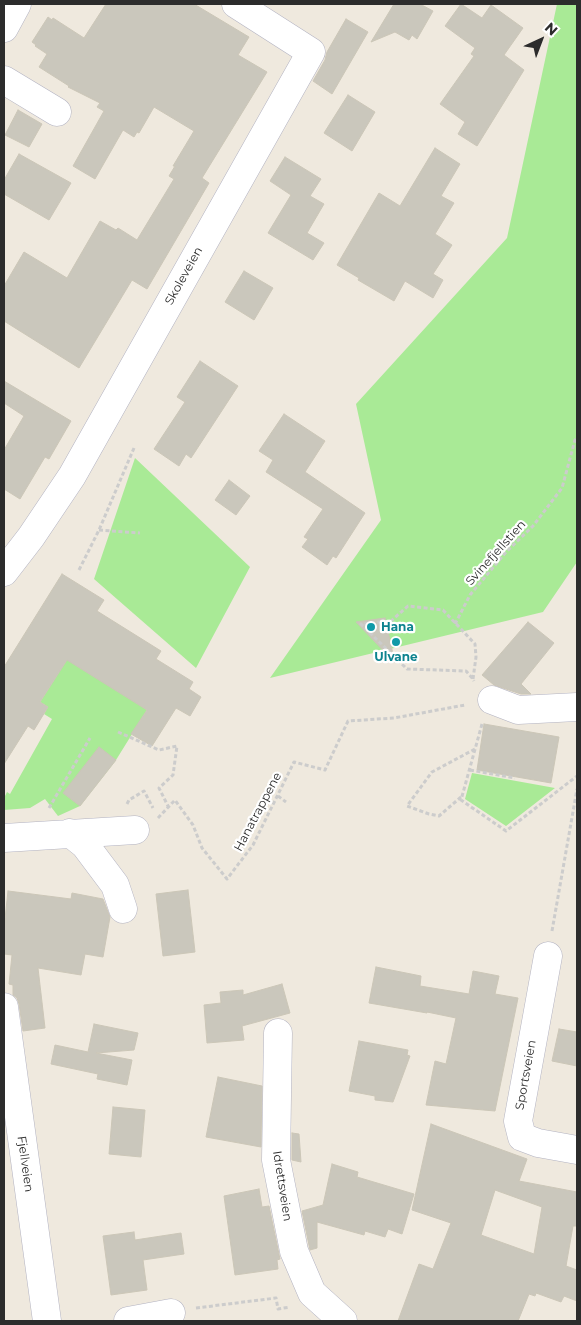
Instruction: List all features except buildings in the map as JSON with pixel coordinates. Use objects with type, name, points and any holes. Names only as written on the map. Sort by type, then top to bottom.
[{"type":"street","points":[[4,28],[17,4]]},
{"type":"street","name":"Skoleveien","points":[[4,572],[31,537],[72,476],[311,52],[236,4]]},
{"type":"street","points":[[4,80],[57,112]]},
{"type":"street","points":[[492,700],[518,710],[577,707]]},
{"type":"street","points":[[4,823],[54,825],[130,818]]},
{"type":"street","points":[[4,838],[54,825],[85,845],[116,885],[123,908]]},
{"type":"street","name":"Sportsveien","points":[[548,956],[518,1120],[522,1137],[538,1143],[577,1150]]},
{"type":"street","name":"Fjellveien","points":[[4,1007],[46,1321]]},
{"type":"street","name":"Idrettsveien","points":[[278,1033],[276,1160],[294,1251],[312,1293],[343,1321]]},
{"type":"street","points":[[128,1321],[171,1313]]},
{"type":"path","name":"Svinefjellstien","points":[[455,624],[470,595],[506,552],[533,526],[562,488],[577,438]]},
{"type":"path","points":[[80,570],[134,448]]},
{"type":"path","points":[[99,530],[140,533]]},
{"type":"path","points":[[473,680],[476,656],[475,644],[442,610],[408,606],[391,621],[361,624],[407,670],[466,671],[473,680],[492,700],[488,720],[482,722],[460,800],[506,831],[577,776]]},
{"type":"path","name":"Hanatrappene","points":[[130,818],[130,800],[144,792],[158,818],[175,800],[193,825],[202,848],[227,879],[253,845],[294,762],[325,770],[348,720],[394,718],[492,700]]},
{"type":"path","points":[[118,732],[159,750],[177,746],[173,775],[159,788],[169,808]]},
{"type":"path","points":[[54,825],[51,806],[90,738]]},
{"type":"path","points":[[462,796],[439,816],[407,806],[432,772],[475,749]]},
{"type":"path","points":[[470,770],[515,778]]},
{"type":"path","points":[[548,956],[577,789]]},
{"type":"path","points":[[278,796],[286,802]]},
{"type":"path","points":[[171,1313],[276,1298],[278,1309],[291,1307]]},
{"type":"green space","points":[[557,4],[577,4],[577,562],[543,612],[270,678],[381,520],[356,404],[507,238]]},
{"type":"green space","points":[[135,458],[250,567],[196,668],[94,579]]},
{"type":"green space","points":[[71,653],[147,710],[116,760],[80,806],[58,816],[45,799],[30,808],[4,810],[4,798],[7,792],[10,794],[52,719],[44,714],[48,707],[40,702]]},
{"type":"green space","points":[[472,773],[555,788],[506,826],[465,799]]},
{"type":"place","name":"Hana","points":[[371,627]]},
{"type":"place","name":"Ulvane","points":[[396,642]]}]
